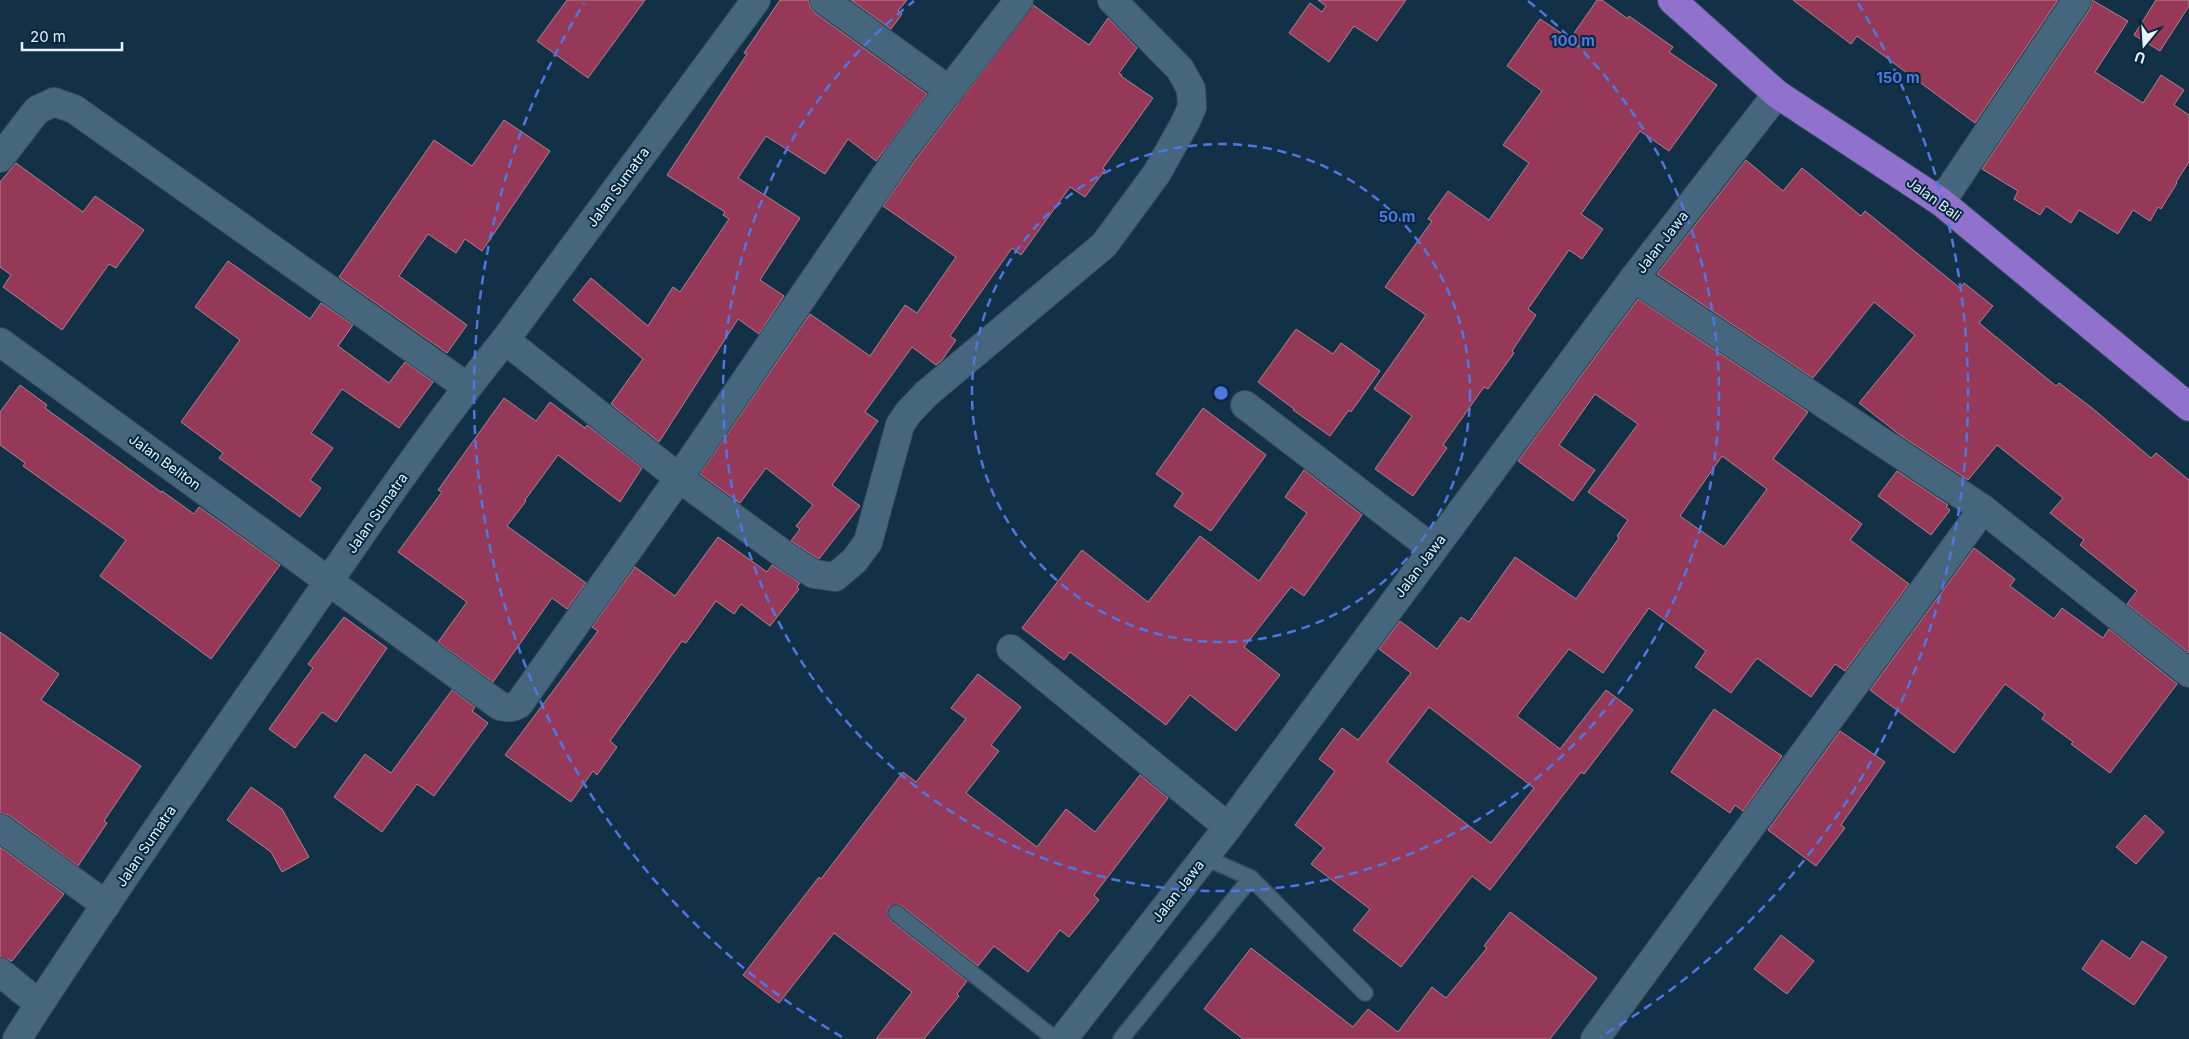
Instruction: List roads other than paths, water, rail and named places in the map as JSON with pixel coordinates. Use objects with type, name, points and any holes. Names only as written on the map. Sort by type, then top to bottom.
[{"type":"highway","name":"Jalan Bali","points":[[1672,0],[1777,94],[1941,202],[2189,407]]},
{"type":"street","name":"Jalan Sumatra","points":[[17,1039],[238,712],[467,386],[506,340],[756,0]]},
{"type":"street","points":[[824,0],[950,91]]},
{"type":"street","points":[[679,478],[903,150],[1019,0]]},
{"type":"street","points":[[506,340],[679,478],[814,574],[835,577],[854,561],[868,542],[891,452],[900,425],[908,413],[926,394],[1104,245],[1157,173],[1185,123],[1192,106],[1191,90],[1180,69],[1112,0]]},
{"type":"street","points":[[1941,202],[2077,0]]},
{"type":"street","name":"Jalan Jawa","points":[[1063,1039],[1228,826],[1634,278],[1777,94]]},
{"type":"street","points":[[0,158],[37,110],[54,102],[74,109],[467,386]]},
{"type":"street","points":[[1634,278],[1983,509],[2189,673]]},
{"type":"street","name":"Jalan Beliton","points":[[0,342],[500,706],[509,708],[519,704],[679,478]]},
{"type":"street","points":[[1245,405],[1433,549]]},
{"type":"street","points":[[1595,1039],[1983,509]]},
{"type":"street","points":[[1011,649],[1228,826]]},
{"type":"street","points":[[0,828],[106,905]]},
{"type":"street","points":[[0,972],[39,1004]]},
{"type":"lane","points":[[1204,856],[1251,878],[1365,993]]},
{"type":"lane","points":[[1121,1039],[1251,878]]},
{"type":"lane","points":[[896,914],[1055,1039]]}]
